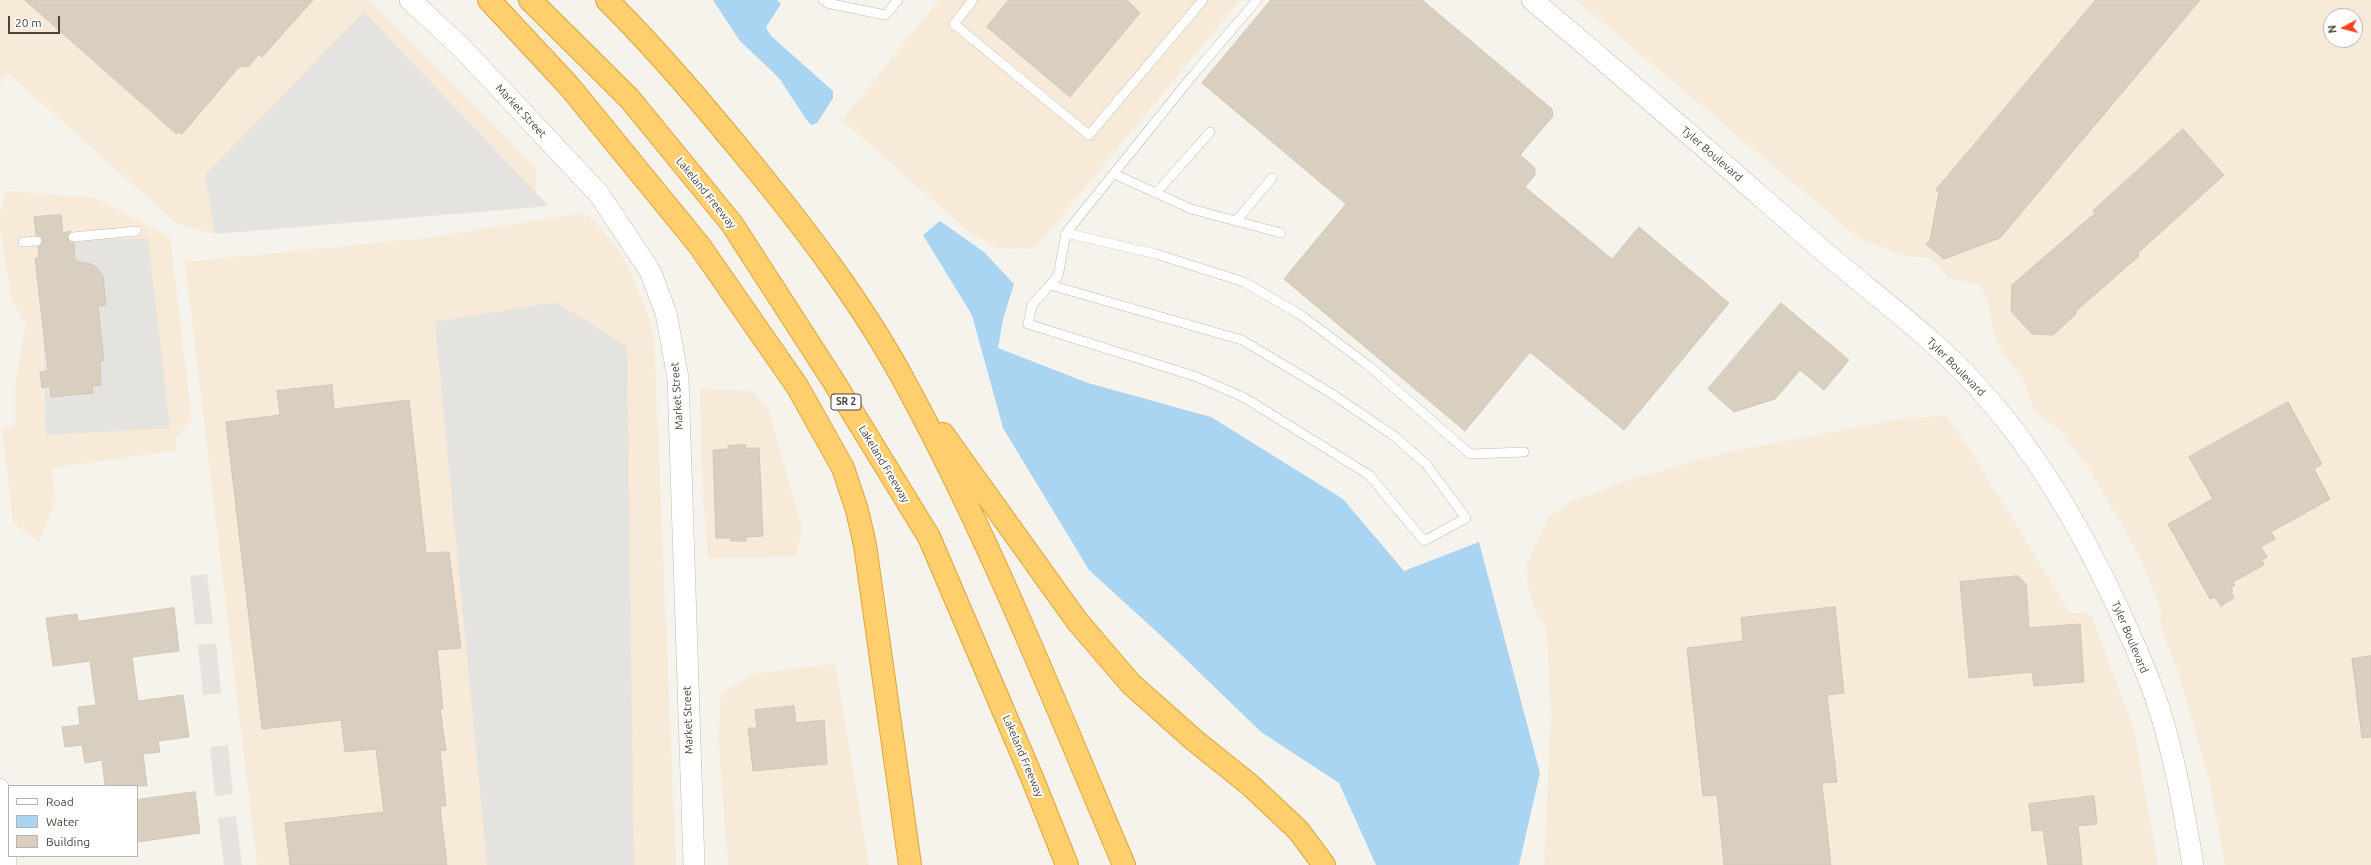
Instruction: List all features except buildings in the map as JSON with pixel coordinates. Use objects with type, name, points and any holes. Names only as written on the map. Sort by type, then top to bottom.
[{"type":"highway","points":[[489,0],[569,86],[699,245],[797,386],[843,468],[857,510],[865,545],[910,865]]},
{"type":"highway","name":"Lakeland Freeway","points":[[530,0],[629,98],[732,224],[834,382],[929,537],[1033,780],[1067,865]]},
{"type":"highway","points":[[607,0],[697,97],[790,210],[846,289],[901,375],[1082,627],[1131,684],[1194,740],[1250,785],[1298,830],[1324,865]]},
{"type":"highway","points":[[901,375],[986,542],[1124,865]]},
{"type":"street","name":"Market Street","points":[[410,0],[460,46],[599,194],[650,271],[666,313],[678,378],[694,865]]},
{"type":"street","name":"Tyler Boulevard","points":[[1532,0],[1618,72],[1817,246],[1917,328],[1989,399],[2000,413],[2050,482],[2080,531],[2133,640],[2158,705],[2172,753],[2192,865]]},
{"type":"street","points":[[0,787],[8,865]]},
{"type":"lane","points":[[823,0],[827,3],[886,15],[898,0]]},
{"type":"lane","points":[[973,0],[954,24],[1089,135],[1203,0]]},
{"type":"lane","points":[[1050,285],[1242,340],[1329,392],[1394,436],[1426,464],[1466,518],[1424,541],[1369,475],[1245,398],[1197,377],[1028,324],[1032,305],[1058,276],[1066,233],[1257,0]]},
{"type":"lane","points":[[1156,193],[1210,132]]},
{"type":"lane","points":[[1114,174],[1191,209],[1281,233]]},
{"type":"lane","points":[[1236,221],[1272,178]]},
{"type":"lane","points":[[73,237],[137,231]]},
{"type":"lane","points":[[1066,233],[1156,254],[1244,282],[1301,315],[1369,366],[1470,454],[1524,452]]},
{"type":"lane","points":[[23,242],[37,241]]},
{"type":"shaded area","points":[[0,0],[369,0],[536,168],[536,193],[215,234],[177,224],[8,73],[0,85]]},
{"type":"shaded area","points":[[939,0],[1240,0],[1034,249],[997,248],[970,233],[842,120]]},
{"type":"shaded area","points":[[1576,0],[2371,0],[2371,865],[2225,865],[2209,779],[2179,674],[2160,626],[2161,610],[2140,557],[2090,470],[2060,430],[2034,411],[2024,381],[2000,348],[1994,333],[1988,301],[1980,285],[1948,278],[1939,266],[1927,257],[1909,257],[1860,239]]},
{"type":"shaded area","points":[[364,12],[549,206],[215,234],[205,175]]},
{"type":"shaded area","points":[[5,191],[95,198],[170,237],[192,420],[175,439],[178,450],[51,468],[56,499],[39,542],[13,523],[2,429],[15,427],[15,383],[26,324],[11,298],[0,230],[0,214]]},
{"type":"shaded area","points":[[583,213],[592,218],[621,254],[635,281],[647,313],[654,338],[676,865],[257,865],[185,262],[434,237]]},
{"type":"shaded area","points":[[148,238],[170,428],[46,435],[41,241]]},
{"type":"shaded area","points":[[556,302],[627,347],[634,865],[487,865],[435,322]]},
{"type":"shaded area","points":[[700,389],[753,391],[769,412],[802,528],[796,557],[708,558],[703,496]]},
{"type":"shaded area","points":[[1946,416],[1969,448],[2070,613],[2086,613],[2092,617],[2134,730],[2158,865],[1544,865],[1551,712],[1547,636],[1544,622],[1536,613],[1528,587],[1527,563],[1549,517],[1570,502],[1631,479],[1728,452],[1905,418]]},
{"type":"shaded area","points":[[207,574],[213,623],[195,625],[190,576]]},
{"type":"shaded area","points":[[216,643],[221,693],[203,695],[198,645]]},
{"type":"shaded area","points":[[835,664],[869,865],[728,865],[718,738],[721,694],[753,674]]},
{"type":"shaded area","points":[[228,745],[233,794],[215,796],[210,747]]},
{"type":"shaded area","points":[[236,816],[242,865],[224,865],[218,818]]},
{"type":"water","points":[[713,0],[777,0],[781,4],[766,27],[771,36],[833,91],[833,98],[817,123],[811,125],[779,78],[740,41]]},
{"type":"water","points":[[940,221],[984,252],[1014,284],[1003,319],[998,348],[1088,383],[1211,417],[1343,499],[1404,571],[1479,542],[1540,773],[1519,865],[1376,865],[1339,783],[1261,732],[1170,644],[1089,570],[1003,428],[972,315],[923,235]]}]
